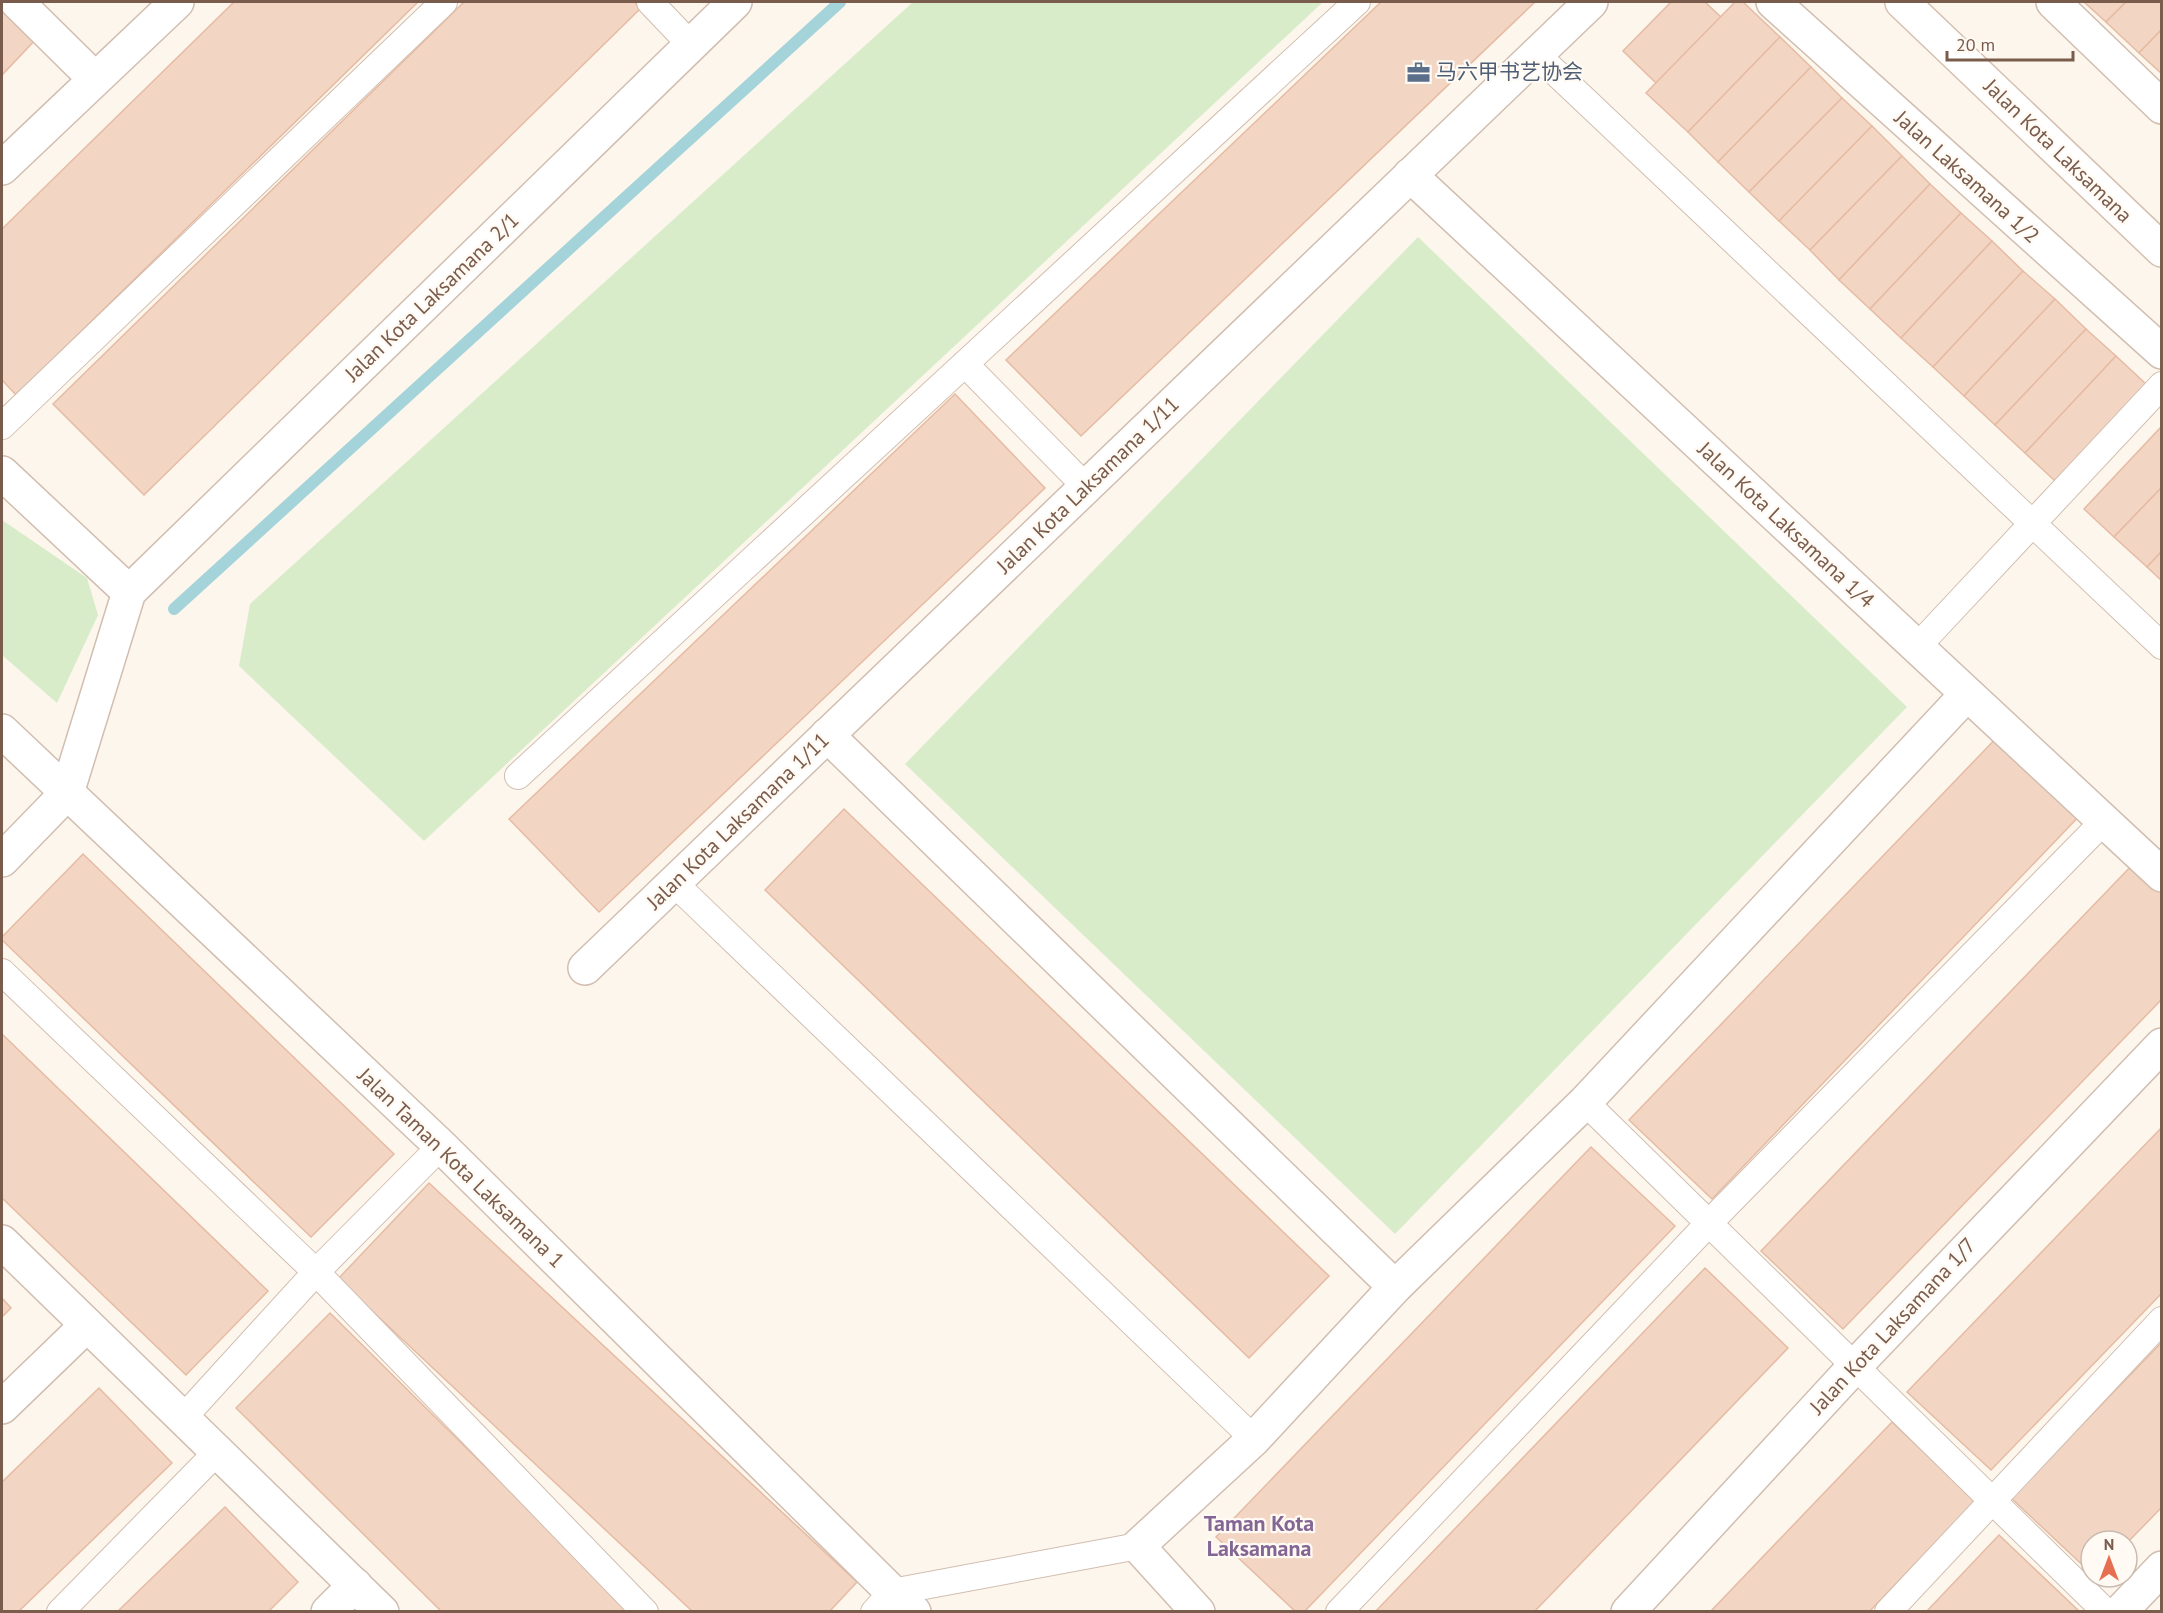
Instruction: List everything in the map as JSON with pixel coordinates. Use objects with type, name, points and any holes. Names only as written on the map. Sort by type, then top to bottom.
[{"type":"street","points":[[17,2],[95,79]]},
{"type":"street","points":[[2,168],[177,2]]},
{"type":"street","name":"Jalan Kota Laksamana 2/1","points":[[129,592],[735,2]]},
{"type":"street","name":"Jalan Kota Laksamana 1/11","points":[[585,968],[1591,2]]},
{"type":"street","name":"Jalan Laksamana 1/2","points":[[1773,2],[2162,352]]},
{"type":"street","name":"Jalan Kota Laksamana","points":[[1902,2],[2162,250]]},
{"type":"street","points":[[2052,2],[2162,107]]},
{"type":"street","name":"Jalan Kota Laksamana 1/4","points":[[1410,175],[2162,875]]},
{"type":"street","points":[[2,473],[129,592],[67,793],[2,860]]},
{"type":"street","points":[[1198,1611],[1138,1546],[1254,1439],[1395,1287],[1585,1102],[1967,694]]},
{"type":"street","name":"Jalan Taman Kota Laksamana 1","points":[[2,731],[441,1146],[894,1605]]},
{"type":"street","points":[[827,735],[1395,1287]]},
{"type":"street","name":"Jalan Kota Laksamana 1/7","points":[[1628,1611],[1855,1366],[2162,1045]]},
{"type":"street","points":[[2,1242],[382,1611]]},
{"type":"street","points":[[2,1407],[87,1325]]},
{"type":"street","points":[[2120,1611],[2162,1568]]},
{"type":"street","points":[[328,1611],[355,1585]]},
{"type":"lane","points":[[2,426],[444,2]]},
{"type":"lane","points":[[650,2],[690,45]]},
{"type":"lane","points":[[518,776],[1358,2]]},
{"type":"lane","points":[[1536,54],[2162,646]]},
{"type":"lane","points":[[965,364],[1086,487]]},
{"type":"lane","points":[[1917,647],[2162,385]]},
{"type":"lane","points":[[1339,1611],[1709,1223],[2104,821]]},
{"type":"lane","points":[[674,883],[1254,1439]]},
{"type":"lane","points":[[2,972],[316,1272],[645,1611]]},
{"type":"lane","points":[[1585,1102],[2106,1611]]},
{"type":"lane","points":[[183,1418],[316,1272],[441,1146]]},
{"type":"lane","points":[[1888,1611],[2162,1320]]},
{"type":"lane","points":[[60,1611],[217,1452]]},
{"type":"lane","points":[[894,1605],[1138,1546]]},
{"type":"green space","points":[[913,2],[1323,2],[424,841],[239,666],[250,604]]},
{"type":"green space","points":[[1418,237],[1907,707],[1395,1234],[905,764]]},
{"type":"green space","points":[[2,520],[87,578],[98,615],[57,703],[2,655]]},
{"type":"building","points":[[234,2],[418,2],[16,395],[2,380],[2,229]]},
{"type":"building","points":[[464,2],[634,2],[641,8],[144,495],[53,404]]},
{"type":"building","points":[[1381,2],[1535,2],[1081,436],[1006,360]]},
{"type":"building","points":[[1671,2],[1705,2],[1721,17],[1656,83],[1623,51]]},
{"type":"building","points":[[1735,2],[1743,2],[1780,37],[1688,132],[1646,93]]},
{"type":"building","points":[[2084,2],[2126,2],[2106,22]]},
{"type":"building","points":[[2126,2],[2162,2],[2162,29],[2139,53],[2106,22]]},
{"type":"building","points":[[2,4],[38,37],[2,75]]},
{"type":"building","points":[[2162,29],[2162,74],[2139,53]]},
{"type":"building","points":[[1780,37],[1811,67],[1718,162],[1688,132]]},
{"type":"building","points":[[1811,67],[1842,98],[1749,192],[1718,162]]},
{"type":"building","points":[[1842,98],[1872,126],[1779,221],[1749,192]]},
{"type":"building","points":[[1872,126],[1902,156],[1810,250],[1779,221]]},
{"type":"building","points":[[1902,156],[1930,184],[1839,280],[1810,250]]},
{"type":"building","points":[[1930,184],[1961,213],[1870,309],[1839,280]]},
{"type":"building","points":[[1961,213],[1992,241],[1901,338],[1870,309]]},
{"type":"building","points":[[1992,241],[2023,271],[1933,367],[1901,338]]},
{"type":"building","points":[[2023,271],[2055,299],[1964,396],[1933,367]]},
{"type":"building","points":[[2055,299],[2086,329],[1995,425],[1964,396]]},
{"type":"building","points":[[2086,329],[2116,356],[2025,453],[1995,425]]},
{"type":"building","points":[[2116,356],[2146,384],[2055,481],[2025,453]]},
{"type":"building","points":[[955,394],[1045,488],[599,912],[509,819]]},
{"type":"building","points":[[2162,426],[2162,487],[2114,537],[2084,509]]},
{"type":"building","points":[[2162,487],[2162,551],[2147,567],[2114,537]]},
{"type":"building","points":[[2162,551],[2162,581],[2147,567]]},
{"type":"building","points":[[2004,730],[2086,809],[1712,1199],[1629,1120]]},
{"type":"building","points":[[844,809],[1329,1276],[1249,1358],[765,890]]},
{"type":"building","points":[[83,854],[394,1154],[311,1237],[2,940],[2,937]]},
{"type":"building","points":[[2136,861],[2162,886],[2162,999],[1843,1329],[1761,1251]]},
{"type":"building","points":[[2,1034],[268,1291],[186,1375],[2,1198]]},
{"type":"building","points":[[2162,1127],[2162,1293],[1991,1470],[1907,1392]]},
{"type":"building","points":[[1591,1147],[1675,1226],[1304,1612],[1296,1612],[1216,1537]]},
{"type":"building","points":[[429,1183],[857,1582],[829,1612],[693,1612],[338,1279]]},
{"type":"building","points":[[1705,1268],[1788,1348],[1534,1612],[1375,1612]]},
{"type":"building","points":[[2,1298],[11,1308],[2,1317]]},
{"type":"building","points":[[330,1313],[632,1612],[442,1612],[236,1408]]},
{"type":"building","points":[[2162,1342],[2162,1507],[2139,1531],[2079,1529],[2079,1562],[2011,1498]]},
{"type":"building","points":[[99,1388],[172,1463],[18,1612],[2,1612],[2,1482]]},
{"type":"building","points":[[1892,1422],[1975,1501],[1869,1612],[1710,1612]]},
{"type":"building","points":[[225,1507],[298,1582],[268,1612],[117,1612]]},
{"type":"building","points":[[1999,1535],[2080,1612],[1926,1612]]},
{"type":"waterway","points":[[174,609],[840,2]]},
{"type":"place","name":"马六甲书艺协会","points":[[1418,72]]},
{"type":"district","name":"Taman Kota Laksamana","points":[[1259,1536]]}]
